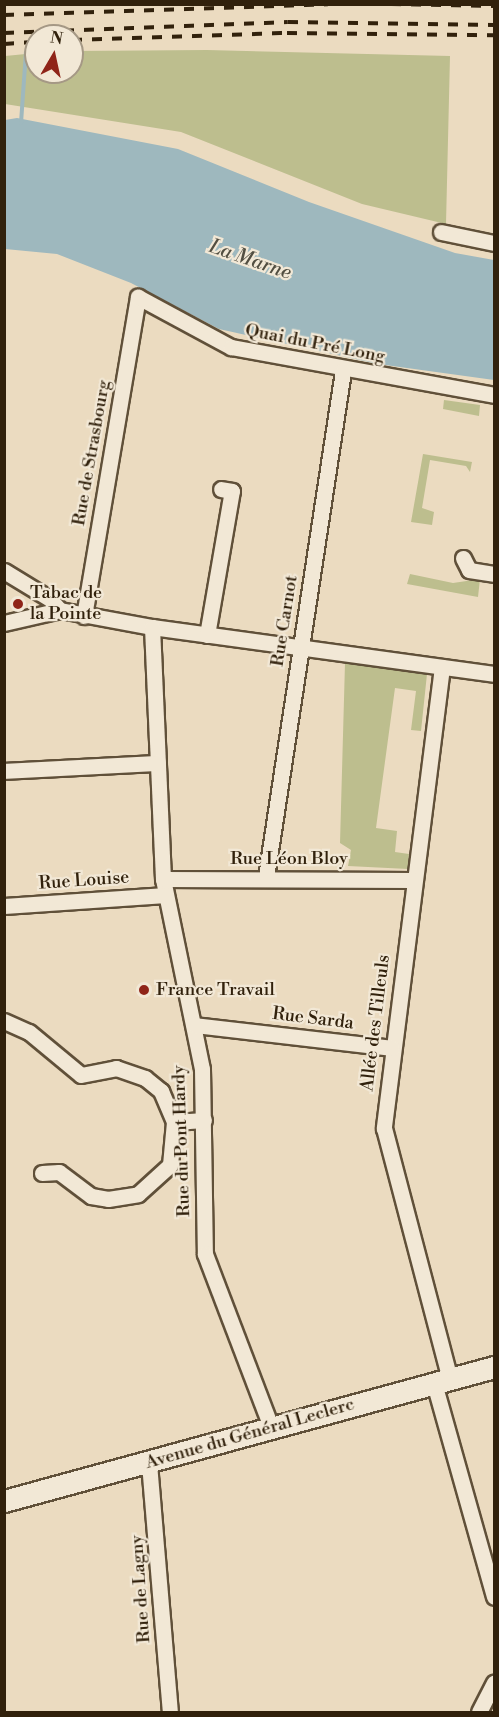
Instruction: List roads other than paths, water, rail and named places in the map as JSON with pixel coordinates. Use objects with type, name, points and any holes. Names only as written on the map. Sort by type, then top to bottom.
[{"type":"main road","name":"Avenue du Général Leclerc","points":[[4,1501],[495,1367]]},
{"type":"street","points":[[441,232],[495,243]]},
{"type":"street","name":"Quai du Pré Long","points":[[138,297],[231,347],[343,371],[495,395]]},
{"type":"street","name":"Rue de Strasbourg","points":[[84,616],[138,297]]},
{"type":"street","name":"Rue Carnot","points":[[266,877],[343,371]]},
{"type":"street","points":[[207,634],[232,491],[221,489]]},
{"type":"street","points":[[463,558],[469,570],[495,574]]},
{"type":"street","points":[[4,571],[60,610],[84,616],[495,674]]},
{"type":"street","points":[[4,623],[60,610]]},
{"type":"street","name":"Rue du Pont Hardy","points":[[152,627],[163,879],[202,1069],[205,1254],[272,1429]]},
{"type":"street","name":"Allée des Tilleuls","points":[[442,667],[384,1109],[388,1147],[495,1597]]},
{"type":"street","points":[[4,771],[158,763]]},
{"type":"street","name":"Rue Léon Bloy","points":[[163,879],[266,877],[414,880]]},
{"type":"street","name":"Rue Louise","points":[[4,906],[166,895]]},
{"type":"street","points":[[4,1021],[29,1032],[81,1075],[116,1068],[145,1077],[161,1091],[174,1122],[170,1165],[138,1194],[91,1196],[59,1172],[42,1173]]},
{"type":"street","name":"Rue Sarda","points":[[194,1025],[392,1048]]},
{"type":"street","points":[[174,1122],[204,1120]]},
{"type":"street","name":"Rue de Lagny","points":[[149,1463],[170,1713]]},
{"type":"street","points":[[479,1713],[495,1683]]},
{"type":"water","name":"La Marne","points":[[17,118],[178,149],[309,202],[455,253],[494,260],[494,380],[378,364],[219,329],[131,283],[57,254],[5,249],[5,120]]},
{"type":"waterway","points":[[21,123],[24,80]]},
{"type":"railway","points":[[4,15],[328,4]]},
{"type":"railway","points":[[391,4],[494,6]]},
{"type":"railway","points":[[4,33],[288,22],[494,25]]},
{"type":"railway","points":[[84,40],[287,33],[494,35]]},
{"type":"railway","points":[[4,44],[24,43]]},
{"type":"place","name":"Tabac de la Pointe","points":[[18,604]]},
{"type":"place","name":"France Travail","points":[[144,990]]}]
